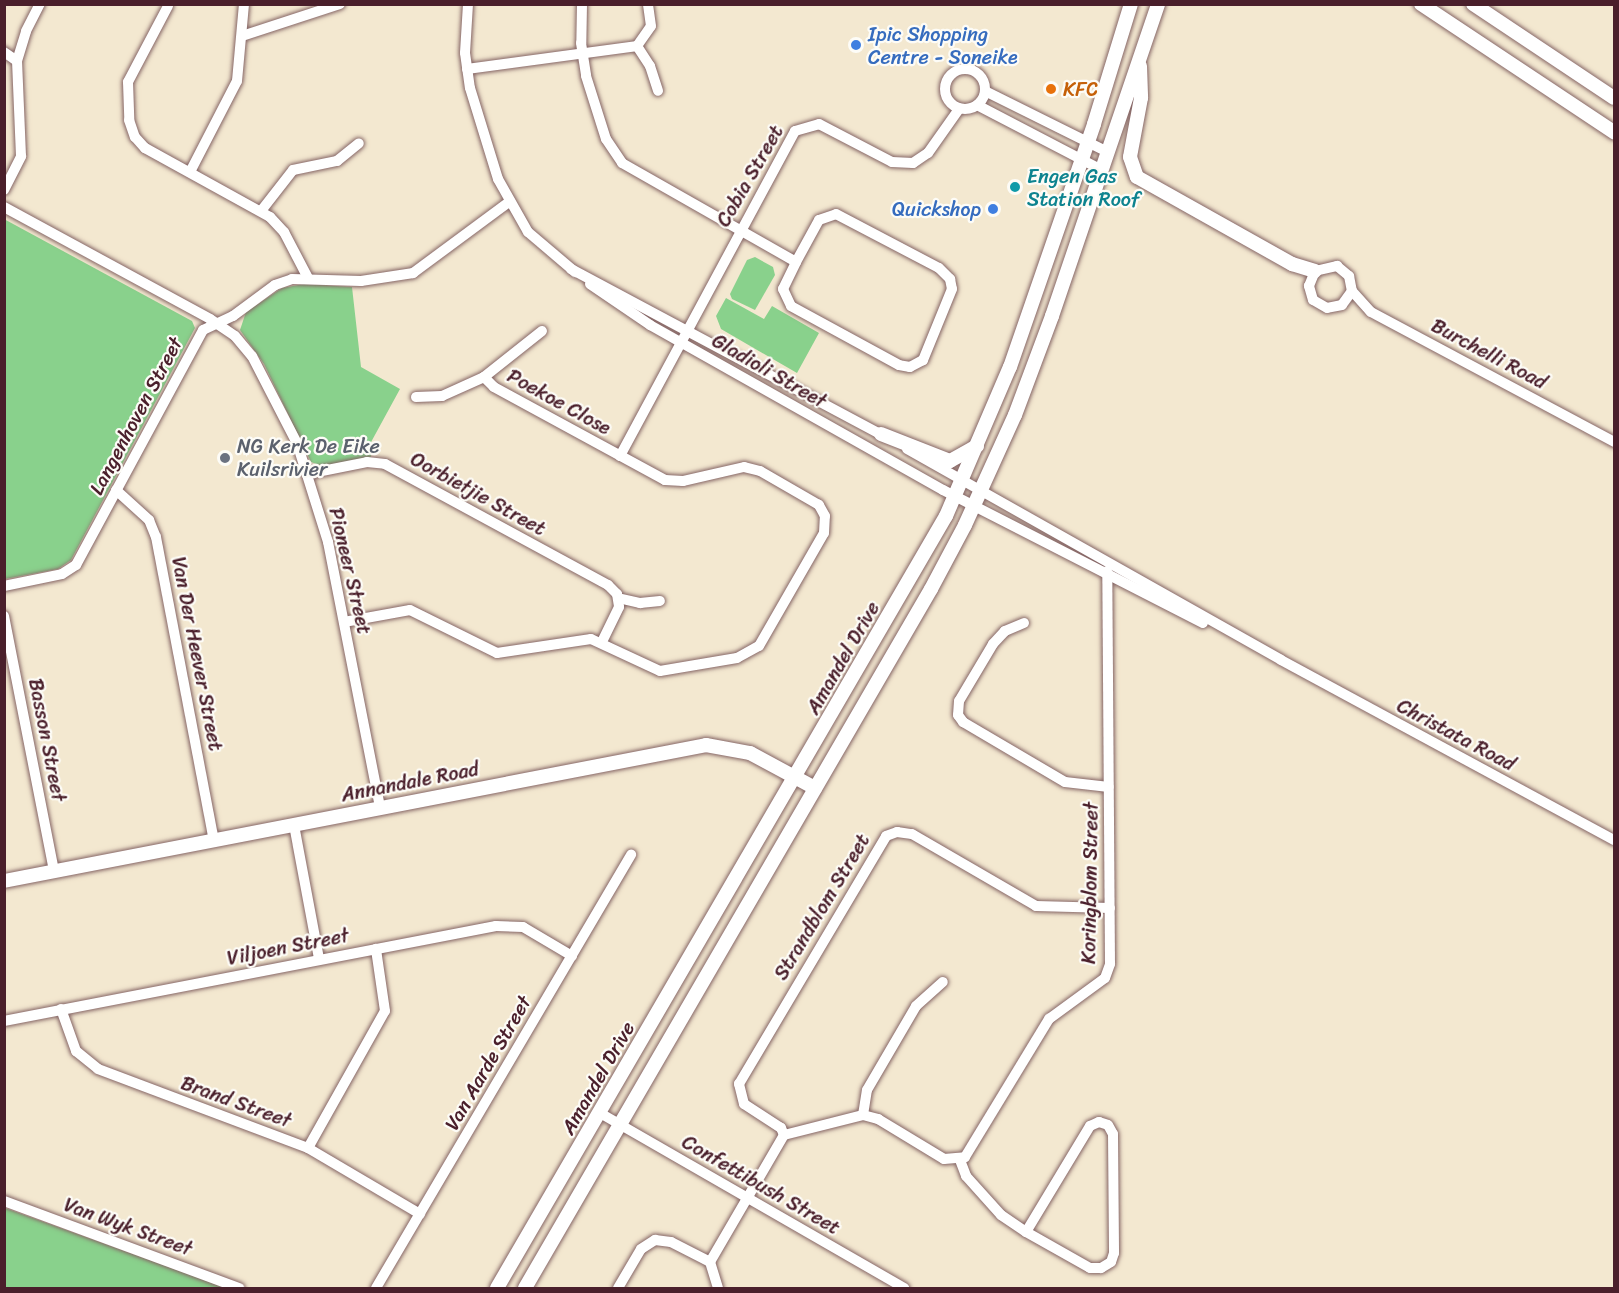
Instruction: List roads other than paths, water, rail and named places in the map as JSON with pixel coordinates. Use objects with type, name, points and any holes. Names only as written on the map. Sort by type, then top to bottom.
[{"type":"street","points":[[4,190],[21,156],[17,61],[26,31],[40,4]]},
{"type":"street","points":[[190,172],[233,92],[242,36],[244,4]]},
{"type":"street","points":[[242,36],[340,4]]},
{"type":"street","name":"Gladioli Street","points":[[468,4],[467,69],[486,140],[509,202],[538,243],[611,299],[682,342],[955,497],[974,505]]},
{"type":"street","points":[[582,4],[582,54],[602,129],[617,158],[635,174],[796,262]]},
{"type":"street","name":"Amandel Drive","points":[[497,1288],[899,602],[955,497],[979,444],[1023,332],[1131,4]]},
{"type":"street","points":[[525,1288],[932,589],[981,491],[1019,404],[1158,4]]},
{"type":"street","points":[[1421,4],[1614,132]]},
{"type":"street","points":[[1473,4],[1614,98]]},
{"type":"street","points":[[467,69],[637,46],[651,26],[648,5]]},
{"type":"street","points":[[168,6],[129,77],[129,120],[140,145],[261,211],[280,227],[308,278]]},
{"type":"street","points":[[637,46],[650,66],[658,91]]},
{"type":"street","points":[[4,52],[17,61]]},
{"type":"street","points":[[1139,61],[1141,98],[1130,157],[1137,177],[1292,264],[1315,271],[1309,286],[1313,300],[1327,308],[1342,305],[1371,312]]},
{"type":"street","points":[[1102,170],[977,105],[959,109],[949,102],[945,84],[958,70],[977,74],[985,92],[1108,152]]},
{"type":"street","points":[[977,105],[985,92]]},
{"type":"street","name":"Cobia Street","points":[[942,130],[949,102]]},
{"type":"street","name":"Cobia Street","points":[[620,456],[739,231],[799,128],[819,124],[884,159],[906,164],[924,157],[959,109]]},
{"type":"street","points":[[261,211],[293,170],[338,161],[359,143]]},
{"type":"street","name":"Langenhoven Street","points":[[4,586],[71,569],[203,330],[218,323],[275,285],[308,278],[361,280],[413,273],[509,202]]},
{"type":"street","name":"Pioneer Street","points":[[4,207],[218,323],[244,345],[261,370],[297,443],[332,553],[380,808]]},
{"type":"street","points":[[836,214],[945,273],[952,289],[923,360],[910,367],[899,365],[791,306],[783,289],[796,262],[819,220],[836,214]]},
{"type":"street","name":"Burchelli Road","points":[[1315,271],[1329,265],[1344,270],[1352,291],[1371,312],[1614,442]]},
{"type":"street","name":"Gladioli Street","points":[[571,269],[881,434],[981,491]]},
{"type":"street","points":[[1342,305],[1352,291]]},
{"type":"street","name":"Poekoe Close","points":[[416,398],[442,396],[484,378],[542,331]]},
{"type":"street","name":"Poekoe Close","points":[[484,378],[620,456],[672,482],[738,468],[754,469],[815,501],[825,516],[826,528],[762,640],[750,654],[660,671],[602,642]]},
{"type":"street","points":[[881,434],[950,461],[979,444]]},
{"type":"street","name":"Oorbietjie Street","points":[[307,474],[367,462],[385,464],[608,585],[618,598]]},
{"type":"street","name":"Van Der Heever Street","points":[[116,490],[143,513],[156,537],[214,840]]},
{"type":"street","points":[[981,491],[1107,560]]},
{"type":"street","points":[[974,505],[1108,576]]},
{"type":"street","name":"Koringblom Street","points":[[960,1160],[972,1149],[1048,1019],[1105,978],[1110,964],[1107,560]]},
{"type":"street","name":"Christata Road","points":[[1107,560],[1281,660],[1614,840]]},
{"type":"street","name":"Christata Road","points":[[1108,576],[1281,660]]},
{"type":"street","points":[[344,622],[415,611],[502,654],[585,639],[602,642],[617,611],[618,598],[640,603],[660,601]]},
{"type":"street","name":"Basson Street","points":[[4,616],[54,871]]},
{"type":"street","points":[[1024,623],[1005,631],[993,644],[959,701],[958,715],[963,722],[1065,782],[1109,787]]},
{"type":"street","name":"Annandale Road","points":[[4,881],[706,745],[741,750],[815,788]]},
{"type":"street","points":[[294,825],[319,958]]},
{"type":"street","name":"Strandblom Street","points":[[784,1135],[781,1128],[744,1104],[739,1084],[886,836],[897,832],[912,834],[1036,906],[1110,908]]},
{"type":"street","name":"Van Aarde Street","points":[[376,1288],[631,855]]},
{"type":"street","name":"Viljoen Street","points":[[4,1021],[319,958],[511,925],[537,933],[572,956]]},
{"type":"street","points":[[308,1148],[385,1011],[376,949]]},
{"type":"street","points":[[863,1115],[867,1090],[916,1006],[943,982]]},
{"type":"street","name":"Brand Street","points":[[61,1009],[76,1051],[98,1069],[308,1148],[420,1214]]},
{"type":"street","name":"Confettibush Street","points":[[600,1113],[904,1288]]},
{"type":"street","points":[[710,1262],[784,1135],[863,1115],[878,1119],[944,1159],[960,1160],[966,1176],[1001,1215],[1026,1232],[1090,1268],[1101,1268],[1111,1262],[1114,1248],[1113,1134],[1108,1125],[1099,1122],[1090,1126],[1026,1232]]},
{"type":"street","name":"Van Wyk Street","points":[[4,1201],[239,1288]]},
{"type":"street","points":[[618,1288],[641,1249],[655,1240],[671,1242],[710,1262],[718,1288]]},
{"type":"place","name":"Ipic Shopping Centre - Soneike","points":[[856,45]]},
{"type":"place","name":"KFC","points":[[1051,89]]},
{"type":"place","name":"Engen Gas Station Roof","points":[[1015,187]]},
{"type":"place","name":"Quickshop","points":[[993,209]]},
{"type":"place","name":"NG Kerk De Eike Kuilsrivier","points":[[225,458]]}]
